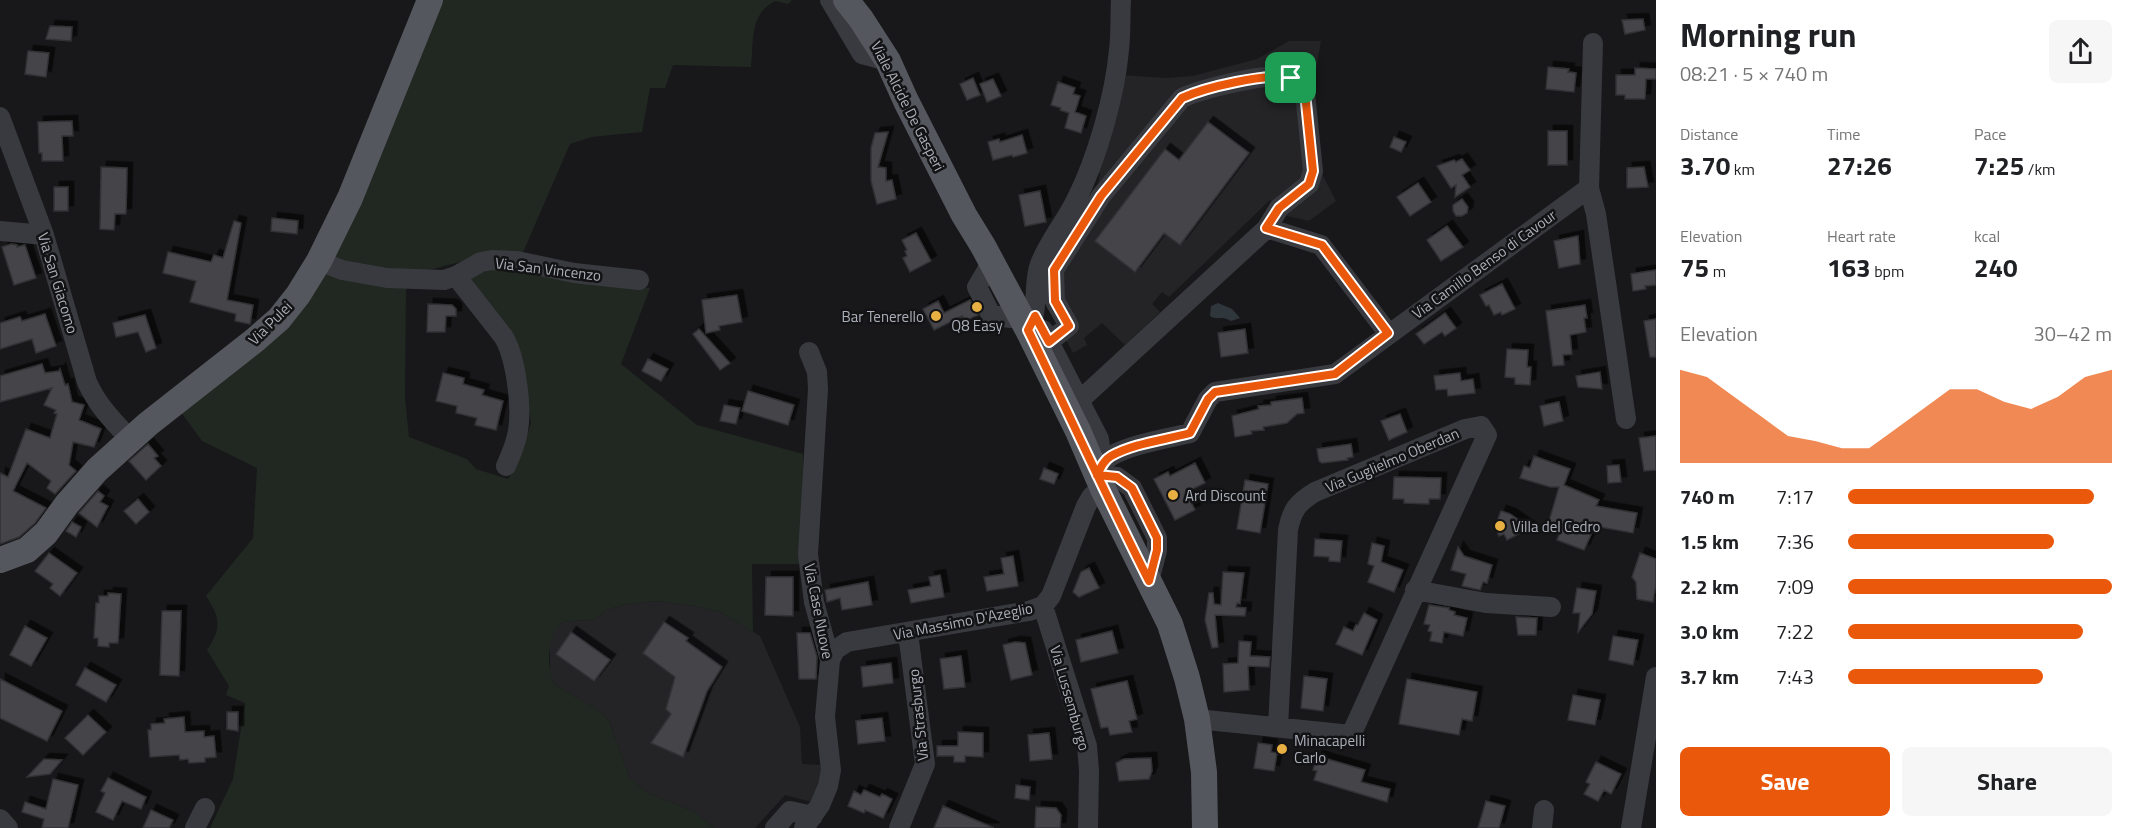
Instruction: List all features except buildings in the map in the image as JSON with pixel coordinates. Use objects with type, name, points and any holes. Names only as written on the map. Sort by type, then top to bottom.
[{"type":"main road","name":"Via Pulei","points":[[0,560],[27,550],[46,533],[67,504],[97,470],[130,439],[255,340],[279,319],[298,295],[319,261],[350,198],[430,0]]},
{"type":"main road","name":"Viale Alcide De Gasperi","points":[[846,0],[888,61],[964,215]]},
{"type":"main road","points":[[964,215],[976,249],[987,270],[1031,326]]},
{"type":"main road","points":[[964,215],[1031,326],[1078,431],[1096,481],[1170,624],[1197,719],[1204,772],[1205,828]]},
{"type":"street","points":[[830,0],[862,54],[888,61]]},
{"type":"street","points":[[1096,481],[1099,439],[1079,401],[1031,326],[1040,264],[1077,199],[1094,156],[1108,107],[1119,48],[1121,0]]},
{"type":"street","points":[[1593,43],[1589,188],[1596,214],[1626,419]]},
{"type":"street","points":[[1031,326],[1069,326],[1055,301],[1054,270],[1101,196],[1182,98],[1195,92],[1269,77],[1291,78],[1299,84],[1305,93],[1313,171],[1309,184],[1279,208],[1266,228],[1079,401]]},
{"type":"street","name":"Via San Giacomo","points":[[0,117],[44,235],[87,382],[104,413],[130,439]]},
{"type":"street","name":"Via Camillo Benso di Cavour","points":[[1129,449],[1190,433],[1208,399],[1215,392],[1335,374],[1589,188]]},
{"type":"street","points":[[1266,228],[1322,245],[1388,333]]},
{"type":"street","points":[[0,231],[44,235]]},
{"type":"street","name":"Via San Vincenzo","points":[[319,261],[342,270],[387,278],[444,280],[481,262],[492,260],[516,261],[574,273],[639,280]]},
{"type":"street","points":[[456,276],[503,336],[509,345],[513,359],[520,418],[516,440],[506,466]]},
{"type":"street","name":"Via Case Nuove","points":[[809,352],[817,372],[818,389],[808,554],[814,602],[830,660],[825,717],[831,770],[828,786],[809,822]]},
{"type":"street","name":"Via Guglielmo Oberdan","points":[[1197,719],[1350,735],[1487,435],[1481,426],[1465,429],[1315,492],[1303,499],[1292,513],[1288,530],[1278,727]]},
{"type":"street","points":[[1099,439],[1116,447],[1129,449]]},
{"type":"street","points":[[1096,481],[1110,456],[1129,449]]},
{"type":"street","name":"Via Massimo D'Azeglio","points":[[830,660],[835,650],[847,642],[1029,611],[1042,606],[1051,596],[1096,481]]},
{"type":"street","points":[[1415,590],[1486,603],[1551,606]]},
{"type":"street","name":"Via Lussemburgo","points":[[1042,606],[1087,746],[1088,828]]},
{"type":"street","name":"Via Strasburgo","points":[[899,828],[925,764],[908,633]]},
{"type":"street","points":[[1631,828],[1656,677]]},
{"type":"street","points":[[195,828],[205,808]]},
{"type":"street","points":[[775,828],[790,811],[809,822]]},
{"type":"street","points":[[0,819],[8,828]]},
{"type":"shaded area","points":[[438,0],[792,0],[788,4],[775,1],[761,13],[754,29],[751,67],[673,65],[665,88],[650,88],[642,132],[591,137],[570,144],[521,257],[487,255],[417,273],[360,270],[333,257]]},
{"type":"shaded area","points":[[1289,41],[1321,41],[1312,92],[1321,172],[1336,201],[1309,221],[1287,216],[1270,200],[1169,297],[1162,292],[1152,304],[1160,312],[1125,345],[1102,323],[1084,338],[1087,345],[1073,353],[1043,297],[1097,189],[1100,174],[1097,168],[1104,156],[1119,109],[1122,87],[1120,75],[1167,78],[1193,76],[1257,59]]},
{"type":"shaded area","points":[[526,269],[572,280],[650,288],[621,364],[697,425],[803,454],[804,564],[752,564],[753,632],[720,612],[657,601],[627,604],[606,610],[595,619],[562,622],[553,636],[549,652],[554,684],[601,712],[609,721],[630,779],[648,793],[695,812],[714,828],[210,828],[233,779],[245,703],[226,695],[229,686],[207,650],[215,635],[217,623],[214,610],[206,596],[253,538],[257,468],[202,441],[181,412],[325,271],[406,286],[405,398],[409,437],[467,459],[476,469],[508,479],[519,460],[531,423],[517,341],[471,279],[477,270]]},
{"type":"shaded area","points":[[1218,303],[1232,309],[1240,318],[1231,321],[1210,316],[1211,306]]},
{"type":"shaded area","points":[[657,601],[720,612],[760,636],[800,727],[802,764],[821,765],[821,776],[812,802],[785,795],[755,828],[714,828],[695,812],[648,793],[630,779],[609,721],[601,712],[554,684],[550,673],[550,645],[555,630],[562,622],[595,619],[606,610],[627,604]]},
{"type":"place","name":"Q8 Easy","points":[[977,307]]},
{"type":"place","name":"Bar Tenerello","points":[[936,316]]},
{"type":"place","name":"Ard Discount","points":[[1173,495]]},
{"type":"place","name":"Villa del Cedro","points":[[1500,526]]},
{"type":"place","name":"Minacapelli Carlo","points":[[1282,749]]},
{"type":"route","points":[[1269,77],[1291,78],[1305,93],[1313,171],[1309,184],[1279,208],[1266,228],[1322,245],[1388,333],[1335,374],[1215,392],[1208,399],[1190,433],[1129,449],[1110,456],[1102,464],[1097,475],[1117,477],[1132,488],[1157,538],[1157,550],[1149,581],[1103,489],[1078,431],[1028,330],[1035,316],[1049,342],[1069,326],[1055,301],[1054,270],[1101,196],[1182,98],[1195,92],[1269,77]]}]
